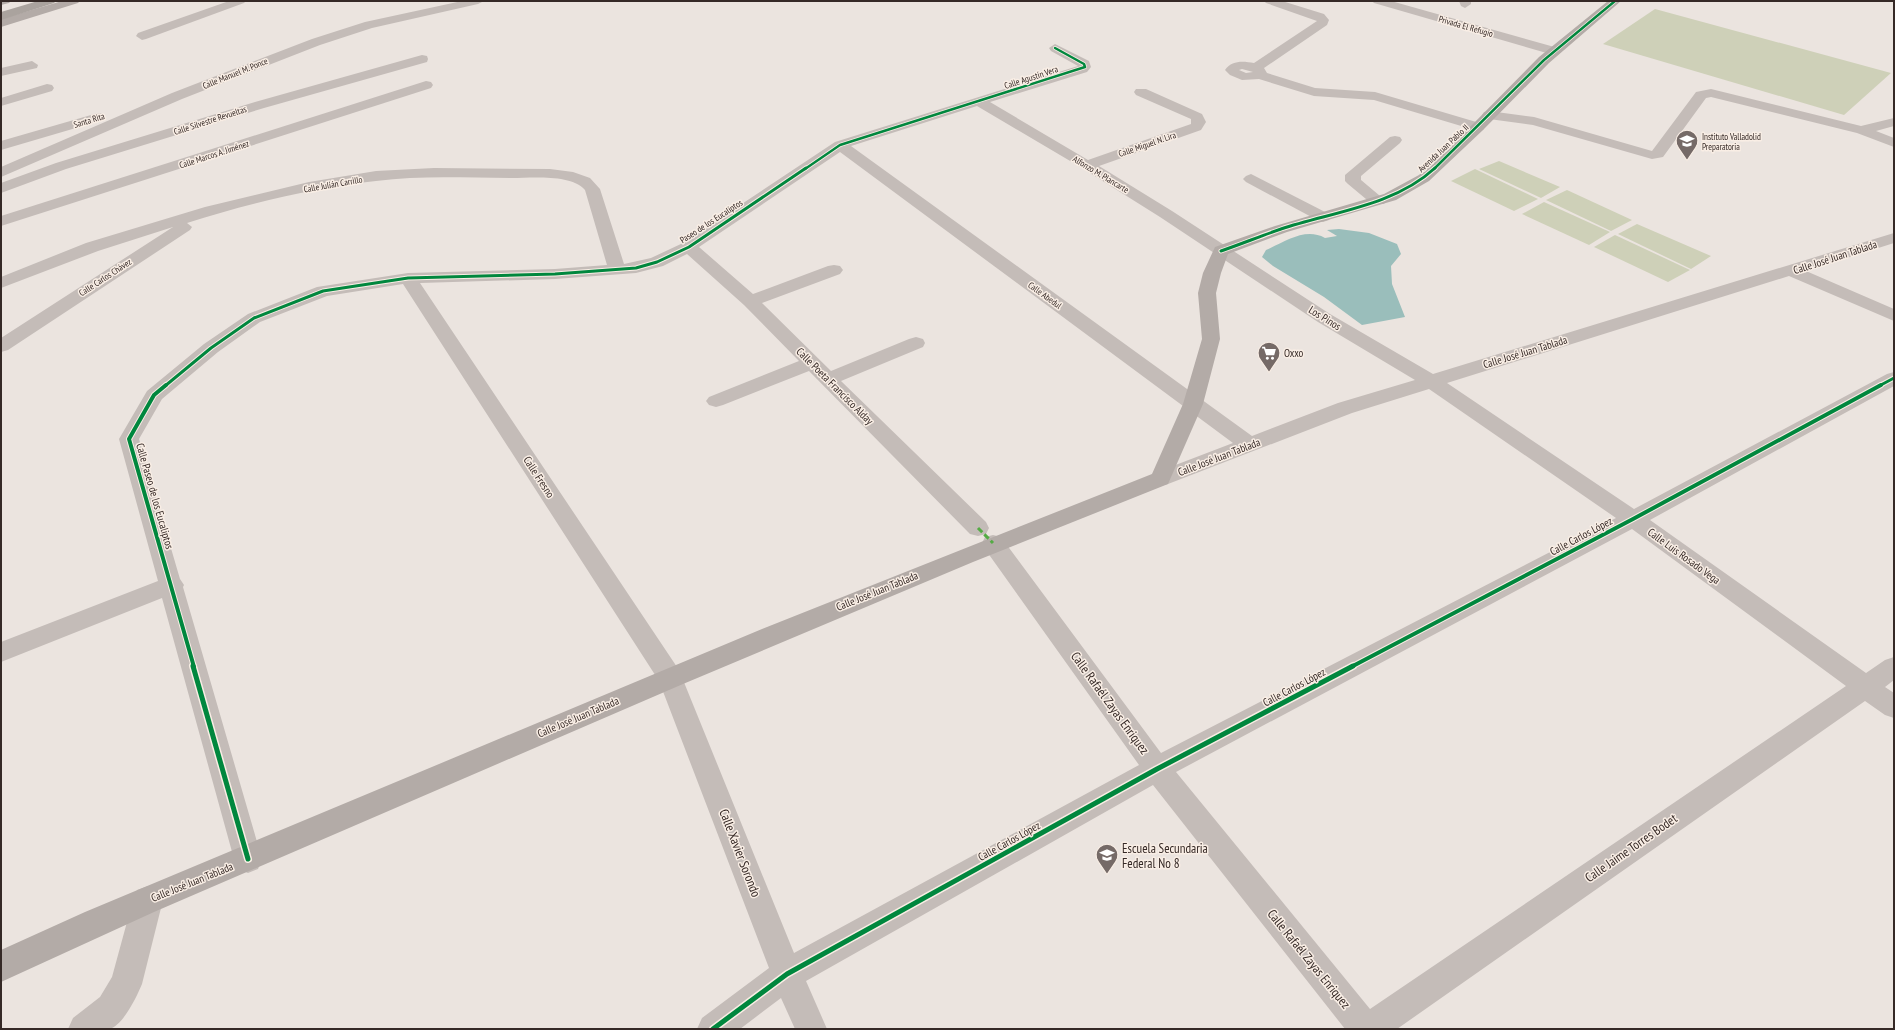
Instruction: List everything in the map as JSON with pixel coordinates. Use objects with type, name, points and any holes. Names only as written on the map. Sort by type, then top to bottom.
[{"type":"highway","points":[[1,11],[36,1]]},
{"type":"highway","points":[[1,16],[50,1]]},
{"type":"main road","points":[[1,2],[5,1]]},
{"type":"main road","points":[[1,23],[74,1]]},
{"type":"main road","name":"Avenida Juan Pablo II","points":[[1221,251],[1257,237],[1390,197],[1424,178],[1478,127],[1549,55],[1615,1]]},
{"type":"main road","name":"Calle José Juan Tablada","points":[[1,966],[148,900],[248,859],[670,677],[986,536],[1160,479],[1193,404],[1211,339],[1207,293],[1212,273],[1221,251]]},
{"type":"street","points":[[142,36],[240,1]]},
{"type":"street","name":"Calle Manuel M. Ponce","points":[[1,172],[177,96],[316,42],[370,25],[478,1]]},
{"type":"street","points":[[1270,1],[1320,17],[1323,22],[1257,71],[1314,92],[1375,96],[1478,127]]},
{"type":"street","name":"Privada El Refugio","points":[[1378,1],[1549,55]]},
{"type":"street","points":[[1449,33],[1549,55]]},
{"type":"street","name":"Calle Agustín Vera","points":[[979,102],[1085,67],[1084,64],[1055,48]]},
{"type":"street","name":"Calle Silvestre Revueltas","points":[[1,188],[286,96],[362,74],[422,59]]},
{"type":"street","points":[[1,72],[32,65]]},
{"type":"street","name":"Calle Marcos A. Jiménez","points":[[1,221],[426,85]]},
{"type":"street","points":[[1,102],[47,88]]},
{"type":"street","name":"Calle Miguel N. Lira","points":[[1087,165],[1196,127],[1199,122],[1197,118],[1141,92]]},
{"type":"street","points":[[1492,112],[1534,121],[1648,150],[1658,154],[1701,95],[1711,93],[1826,122],[1842,124],[1894,143]]},
{"type":"street","name":"Santa Rita","points":[[1,146],[121,110],[177,96]]},
{"type":"street","name":"Paseo de los Eucaliptos","points":[[408,278],[555,274],[636,268],[657,262],[688,247],[840,145],[979,102]]},
{"type":"street","name":"Alfonzo M. Plancarte","points":[[979,102],[1087,165],[1221,251]]},
{"type":"street","points":[[1861,130],[1894,122]]},
{"type":"street","points":[[1378,201],[1353,181],[1354,175],[1395,140]]},
{"type":"street","name":"Calle Abedul","points":[[840,145],[1250,445]]},
{"type":"street","name":"Calle Julián Carrillo","points":[[1,283],[92,247],[211,210],[309,187],[376,176],[434,173],[550,174],[573,177],[585,181],[592,189],[617,269]]},
{"type":"street","points":[[1251,178],[1323,217]]},
{"type":"street","name":"Calle Carlos Chávez","points":[[1,346],[128,262],[211,210]]},
{"type":"street","name":"Calle José Juan Tablada","points":[[1160,479],[1345,408],[1792,271],[1894,238]]},
{"type":"street","name":"Calle Poeta Francisco Alday","points":[[688,247],[750,301],[986,536]]},
{"type":"street","name":"Los Pinos","points":[[1221,251],[1324,318],[1431,381]]},
{"type":"street","points":[[750,301],[834,270]]},
{"type":"street","points":[[1792,271],[1894,316]]},
{"type":"street","name":"Calle Paseo de los Eucaliptos","points":[[248,859],[172,584],[129,439],[154,395],[211,348],[254,318],[323,291],[408,278]]},
{"type":"street","name":"Calle Fresno","points":[[408,278],[670,677]]},
{"type":"street","points":[[828,379],[916,343]]},
{"type":"street","points":[[716,401],[812,363]]},
{"type":"street","name":"Calle Carlos López","points":[[713,1029],[787,974],[1157,769],[1633,519],[1894,378]]},
{"type":"street","name":"Calle Luis Rosado Vega","points":[[1431,381],[1633,519],[1894,707]]},
{"type":"street","name":"Calle Rafaél Zayas Enriquez","points":[[986,536],[1157,769],[1365,1029]]},
{"type":"street","points":[[1,652],[172,584]]},
{"type":"street","name":"Calle Jaime Torres Bodet","points":[[1369,1029],[1894,667]]},
{"type":"street","name":"Calle Xavier Sorondo","points":[[670,677],[787,974],[812,1029]]},
{"type":"street","points":[[84,1029],[111,1008],[126,984],[148,900]]},
{"type":"green space","points":[[1655,9],[1891,73],[1844,115],[1603,44]]},
{"type":"green space","points":[[1499,161],[1560,187],[1541,198],[1479,169]]},
{"type":"green space","points":[[1475,169],[1538,199],[1514,211],[1451,181]]},
{"type":"green space","points":[[1567,190],[1632,220],[1611,231],[1546,200]]},
{"type":"green space","points":[[1544,202],[1610,232],[1589,245],[1522,214]]},
{"type":"green space","points":[[1637,224],[1711,256],[1691,269],[1618,234]]},
{"type":"green space","points":[[1615,235],[1690,270],[1668,282],[1594,247]]},
{"type":"water","points":[[1339,229],[1369,233],[1397,244],[1401,254],[1391,266],[1392,284],[1405,317],[1362,325],[1324,297],[1273,266],[1262,257],[1266,250],[1295,237],[1310,234],[1325,238],[1337,236],[1327,230]]},
{"type":"marked path","points":[[978,528],[993,543]]},
{"type":"cycle path","points":[[1221,251],[1281,229],[1390,197],[1424,178],[1478,127],[1544,60],[1615,1]]},
{"type":"cycle path","points":[[248,859],[129,439],[154,395],[211,348],[254,318],[323,291],[408,278],[555,274],[636,268],[657,262],[689,247],[840,145],[1085,67],[1084,64],[1055,48]]},
{"type":"cycle path","points":[[713,1029],[787,974],[1157,769],[1633,519],[1894,378]]},
{"type":"place","name":"Instituto Valladolid Preparatoria","points":[[1687,160]]},
{"type":"place","name":"Oxxo","points":[[1269,372]]},
{"type":"place","name":"Escuela Secundaria Federal No 8","points":[[1107,874]]}]
